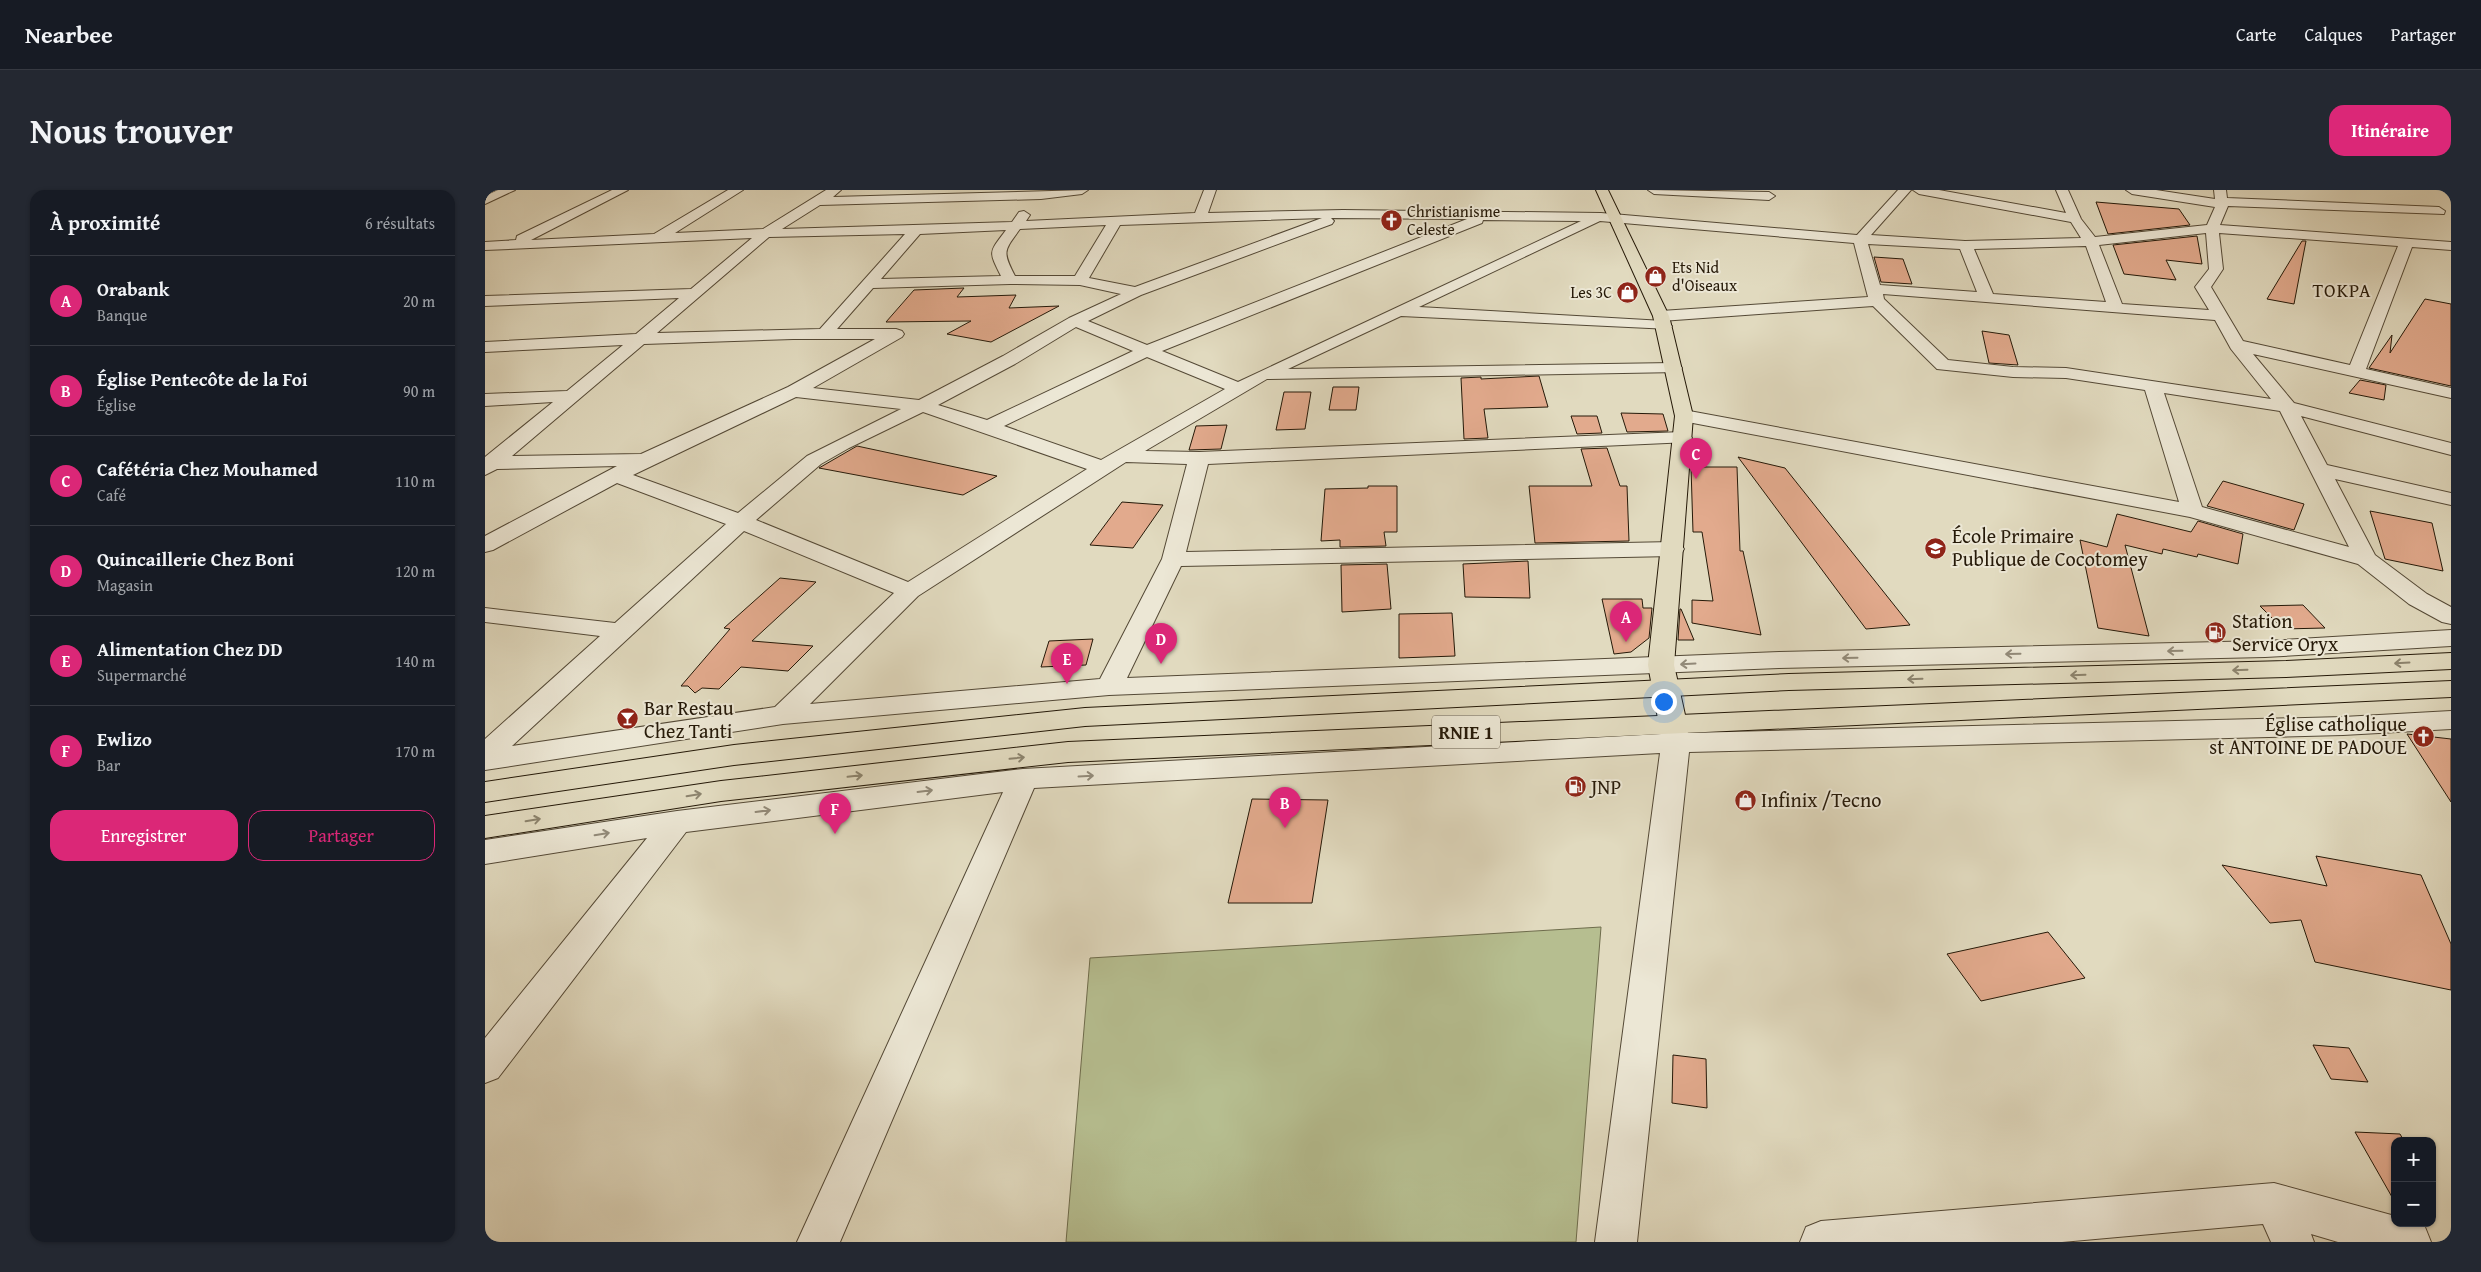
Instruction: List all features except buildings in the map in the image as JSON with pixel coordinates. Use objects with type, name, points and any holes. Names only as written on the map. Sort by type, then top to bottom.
[{"type":"main road","points":[[1602,190],[1608,217],[1662,321],[1683,416],[1663,677],[1675,734]]},
{"type":"main road","name":"RNIE 1","points":[[485,792],[734,755],[1085,717],[1663,677],[1789,682],[2286,669],[2451,661]]},
{"type":"main road","name":"RNIE 1","points":[[485,827],[721,791],[1068,752],[1675,734],[2451,689]]},
{"type":"street","points":[[485,200],[509,190]]},
{"type":"street","points":[[511,244],[622,190]]},
{"type":"street","points":[[658,238],[737,190]]},
{"type":"street","points":[[487,465],[643,338],[766,233],[835,190]]},
{"type":"street","points":[[820,201],[1082,190]]},
{"type":"street","points":[[1200,217],[1210,190]]},
{"type":"street","points":[[1654,190],[1773,193]]},
{"type":"street","points":[[1860,239],[1905,190]]},
{"type":"street","points":[[1919,190],[2075,219]]},
{"type":"street","points":[[2062,190],[2075,219],[2091,242],[2116,309]]},
{"type":"street","points":[[2132,190],[2221,199],[2447,214]]},
{"type":"street","points":[[1010,280],[997,250],[1042,192]]},
{"type":"street","points":[[1751,206],[1773,193]]},
{"type":"street","points":[[2408,197],[2447,214]]},
{"type":"street","points":[[2221,199],[2212,228],[2215,269],[2203,287],[2237,345],[2287,407],[2366,560]]},
{"type":"street","points":[[487,247],[511,244],[766,233],[916,230],[1200,217],[1343,214],[1608,217],[1860,239],[1965,245],[2091,242],[2212,228],[2407,241],[2451,246]]},
{"type":"street","points":[[485,755],[618,632],[741,522],[814,460],[1009,360],[1075,321],[1136,292],[1343,214]]},
{"type":"street","points":[[989,427],[1148,350],[1492,215]]},
{"type":"street","points":[[1717,226],[1734,216]]},
{"type":"street","points":[[783,715],[909,592],[1122,456],[1262,375],[1608,217]]},
{"type":"street","points":[[1081,281],[1115,222]]},
{"type":"street","points":[[825,332],[916,230]]},
{"type":"street","points":[[1860,239],[1875,295],[1943,365],[2013,372],[2066,373],[2287,407],[2451,449]]},
{"type":"street","points":[[2357,371],[2407,241]]},
{"type":"street","points":[[1965,245],[1987,298]]},
{"type":"street","points":[[866,284],[1010,280],[1081,281],[1136,292]]},
{"type":"street","points":[[485,301],[695,293]]},
{"type":"street","points":[[1399,311],[1662,321],[1875,295],[1987,298],[2220,316]]},
{"type":"street","points":[[1075,321],[1238,388]]},
{"type":"street","points":[[485,346],[825,332],[896,334],[794,390],[645,460],[485,545]]},
{"type":"street","points":[[2237,345],[2451,393]]},
{"type":"street","points":[[1262,375],[1673,368]]},
{"type":"street","points":[[2152,385],[2193,511]]},
{"type":"street","points":[[794,390],[922,406],[989,427],[1103,468]]},
{"type":"street","points":[[485,400],[573,396]]},
{"type":"street","points":[[1683,416],[2193,511],[2366,560],[2418,599],[2451,617]]},
{"type":"street","points":[[1122,456],[1199,458],[1682,438]]},
{"type":"street","points":[[1109,687],[1173,559],[1199,458]]},
{"type":"street","points":[[487,465],[645,460]]},
{"type":"street","points":[[2321,470],[2451,499]]},
{"type":"street","points":[[617,476],[741,522],[909,592]]},
{"type":"street","points":[[1173,559],[1673,549]]},
{"type":"street","points":[[485,615],[618,632]]},
{"type":"street","points":[[485,760],[783,715],[1109,687],[1663,677],[1779,660],[2265,649],[2451,638]]},
{"type":"street","points":[[485,852],[677,822],[1023,779],[1675,734],[2343,726],[2451,720]]},
{"type":"street","points":[[1616,1242],[1675,734]]},
{"type":"street","points":[[818,1242],[1023,779]]},
{"type":"street","points":[[485,1066],[677,822]]},
{"type":"street","points":[[1821,1242],[2274,1203],[2410,1242]]},
{"type":"street","points":[[2274,1203],[2293,1242]]},
{"type":"green space","points":[[1601,927],[1576,1242],[1066,1242],[1090,958]]},
{"type":"place","name":"Christianisme Celeste","points":[[1391,220]]},
{"type":"place","name":"Ets Nid d'Oiseaux","points":[[1656,276]]},
{"type":"place","name":"Les 3C","points":[[1628,292]]},
{"type":"place","name":"Cafétéria Chez Mouhamed","points":[[1696,479]]},
{"type":"place","name":"École Primaire Publique de Cocotomey","points":[[1936,548]]},
{"type":"place","name":"Station Service Oryx","points":[[2216,632]]},
{"type":"place","name":"Orabank","points":[[1626,642]]},
{"type":"place","name":"Quincaillerie Chez Boni","points":[[1161,664]]},
{"type":"place","name":"Alimentation Chez DD","points":[[1067,684]]},
{"type":"place","name":"Bar Restau Chez Tanti","points":[[628,719]]},
{"type":"place","name":"Église catholique st ANTOINE DE PADOUE","points":[[2423,736]]},
{"type":"place","name":"JNP","points":[[1575,787]]},
{"type":"place","name":"Infinix /Tecno","points":[[1745,800]]},
{"type":"place","name":"Église Pentecôte de la Foi","points":[[1285,828]]},
{"type":"place","name":"Ewlizo","points":[[835,834]]},
{"type":"district","name":"TOKPA","points":[[2342,290]]}]
